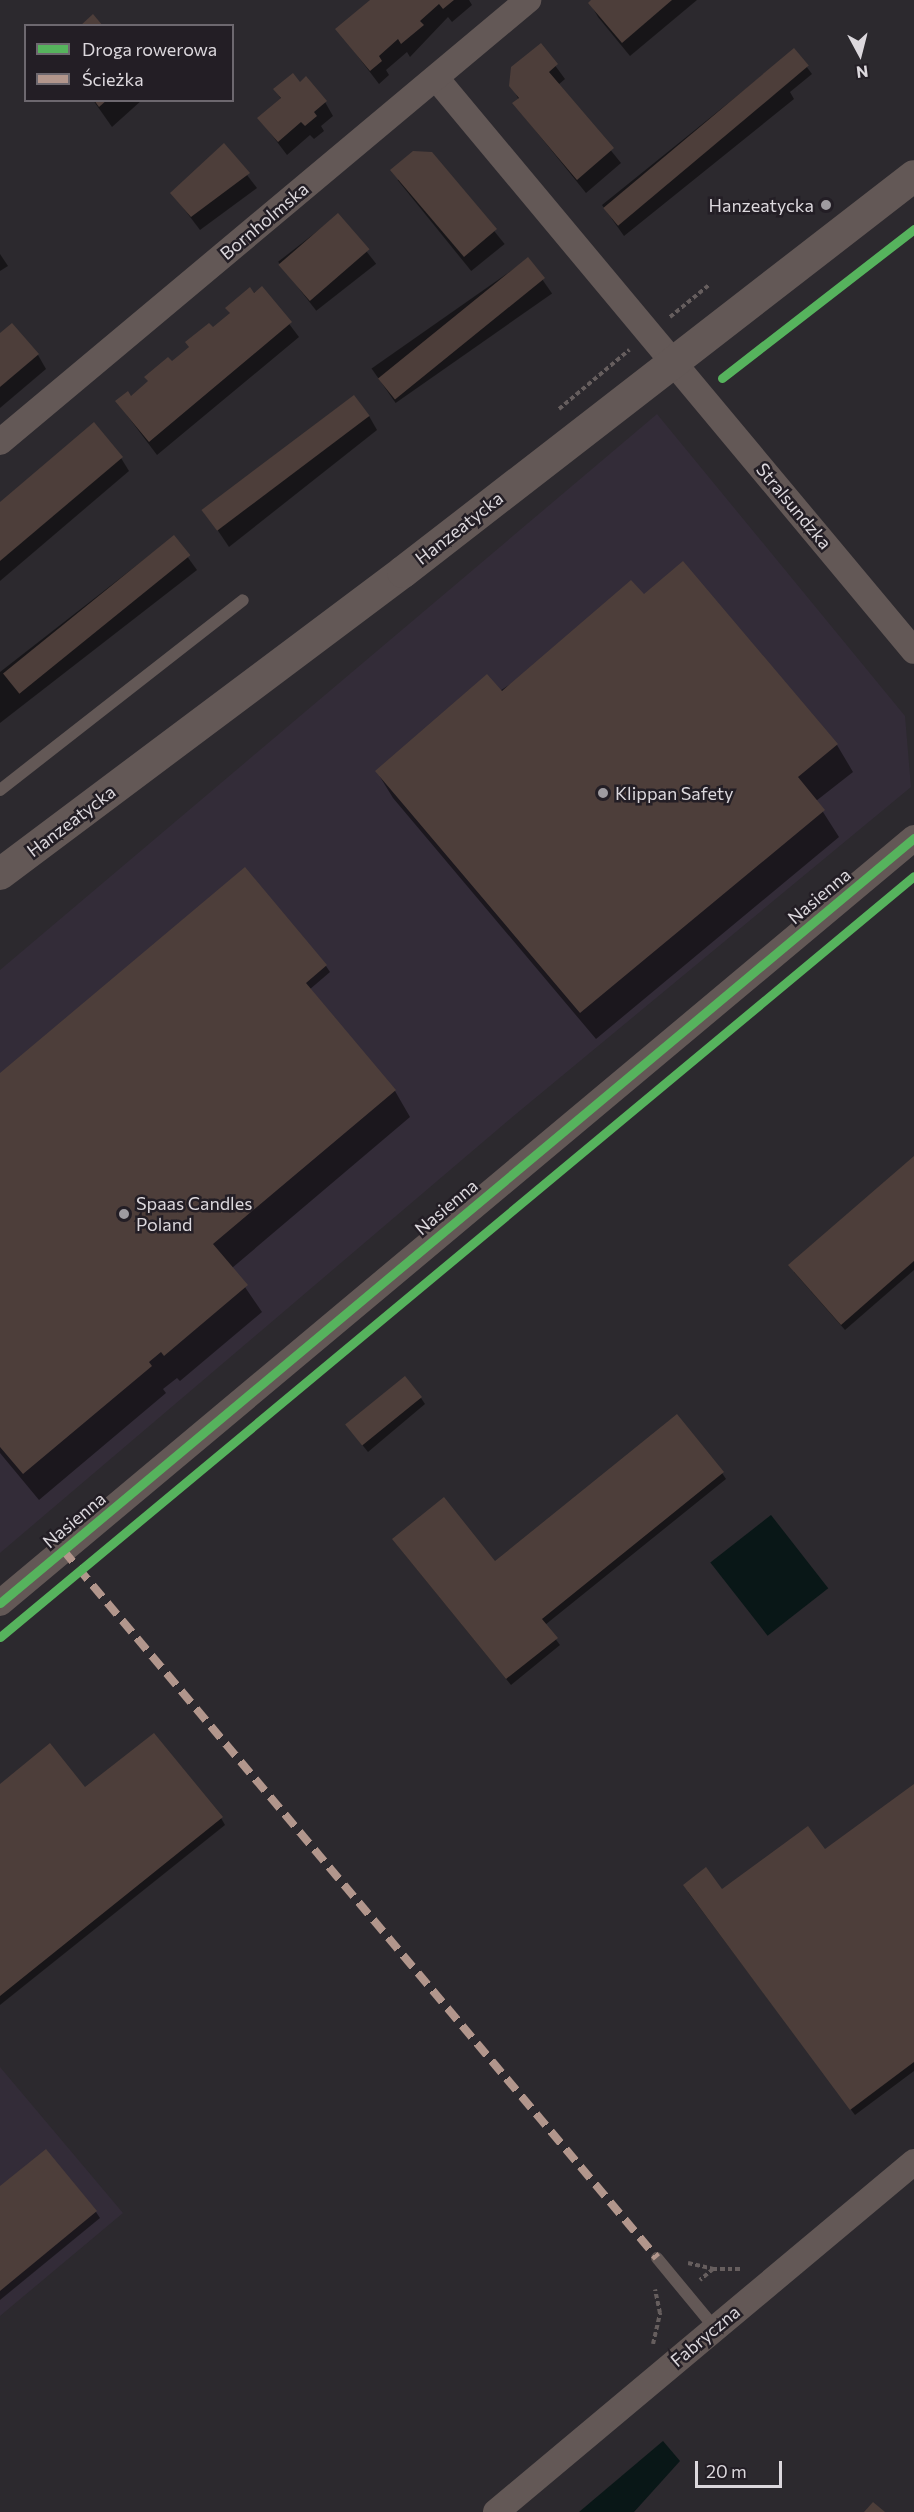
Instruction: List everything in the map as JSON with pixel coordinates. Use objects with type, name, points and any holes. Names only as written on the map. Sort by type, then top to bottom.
[{"type":"street","name":"Bornholmska","points":[[0,442],[528,0]]},
{"type":"street","name":"Stralsundzka","points":[[436,78],[670,364],[914,651]]},
{"type":"street","name":"Hanzeatycka","points":[[0,874],[393,579],[914,176]]},
{"type":"street","name":"Nasienna","points":[[0,1603],[914,838]]},
{"type":"street","name":"Fabryczna","points":[[496,2512],[914,2162]]},
{"type":"lane","points":[[0,790],[243,600]]},
{"type":"lane","points":[[657,2258],[715,2328]]},
{"type":"shaded area","points":[[657,414],[905,716],[911,787],[516,1114],[0,1553],[0,970]]},
{"type":"shaded area","points":[[771,1515],[828,1588],[768,1636],[710,1562]]},
{"type":"shaded area","points":[[0,2067],[123,2213],[0,2316]]},
{"type":"shaded area","points":[[663,2441],[680,2461],[634,2512],[579,2512]]},
{"type":"building","points":[[370,0],[454,0],[443,9],[439,4],[420,21],[424,25],[401,44],[398,39],[379,56],[382,61],[370,71],[335,29]]},
{"type":"building","points":[[591,0],[672,0],[622,43],[588,3]]},
{"type":"building","points":[[93,14],[101,24],[82,24]]},
{"type":"building","points":[[541,43],[558,64],[549,72],[614,148],[577,180],[512,103],[519,98],[509,86],[511,67]]},
{"type":"building","points":[[794,48],[809,66],[618,226],[603,208]]},
{"type":"building","points":[[293,73],[300,82],[306,76],[327,101],[314,112],[317,116],[305,126],[301,122],[278,142],[257,118],[281,98],[273,89]]},
{"type":"building","points":[[95,102],[105,102],[99,107]]},
{"type":"building","points":[[224,143],[250,173],[191,217],[170,193]]},
{"type":"building","points":[[413,151],[432,152],[497,229],[464,257],[390,170]]},
{"type":"building","points":[[338,213],[369,249],[310,301],[278,265]]},
{"type":"building","points":[[528,257],[545,278],[395,399],[378,378]]},
{"type":"building","points":[[262,286],[292,322],[149,442],[115,401],[128,391],[131,396],[148,381],[144,377],[168,357],[172,361],[189,347],[185,342],[209,323],[213,327],[230,313],[225,308],[250,287],[254,293]]},
{"type":"building","points":[[12,323],[39,354],[0,387],[0,333]]},
{"type":"building","points":[[354,395],[370,416],[217,531],[201,510]]},
{"type":"building","points":[[94,422],[123,457],[0,561],[0,502]]},
{"type":"building","points":[[174,535],[190,555],[19,694],[3,673]]},
{"type":"building","name":"Klippan Safety","points":[[683,561],[838,744],[798,777],[825,810],[580,1013],[375,771],[487,674],[502,691],[631,580],[644,594]]},
{"type":"building","name":"Spaas Candles Poland","points":[[245,867],[327,965],[306,983],[396,1090],[213,1244],[248,1285],[164,1356],[161,1352],[149,1362],[152,1366],[23,1474],[0,1447],[0,1073]]},
{"type":"building","points":[[914,1156],[914,1261],[841,1325],[788,1265]]},
{"type":"building","points":[[405,1376],[422,1397],[362,1445],[345,1424]]},
{"type":"building","points":[[677,1414],[724,1472],[542,1619],[558,1638],[506,1679],[392,1539],[444,1497],[495,1561]]},
{"type":"building","points":[[154,1733],[223,1817],[0,1996],[0,1784],[50,1743],[85,1787]]},
{"type":"building","points":[[914,1784],[914,2062],[850,2110],[683,1885],[706,1867],[722,1889],[808,1826],[825,1849]]},
{"type":"building","points":[[46,2149],[97,2211],[0,2291],[0,2186]]},
{"type":"building","points":[[873,2502],[885,2512],[864,2512]]},
{"type":"marked path","points":[[63,1550],[657,2258]]},
{"type":"cycle path","points":[[722,378],[914,229]]},
{"type":"cycle path","points":[[0,1603],[914,838]]},
{"type":"cycle path","points":[[0,1637],[914,876]]},
{"type":"place","name":"Hanzeatycka","points":[[826,205]]},
{"type":"place","name":"Klippan Safety","points":[[603,793]]},
{"type":"place","name":"Spaas Candles Poland","points":[[124,1214]]}]
